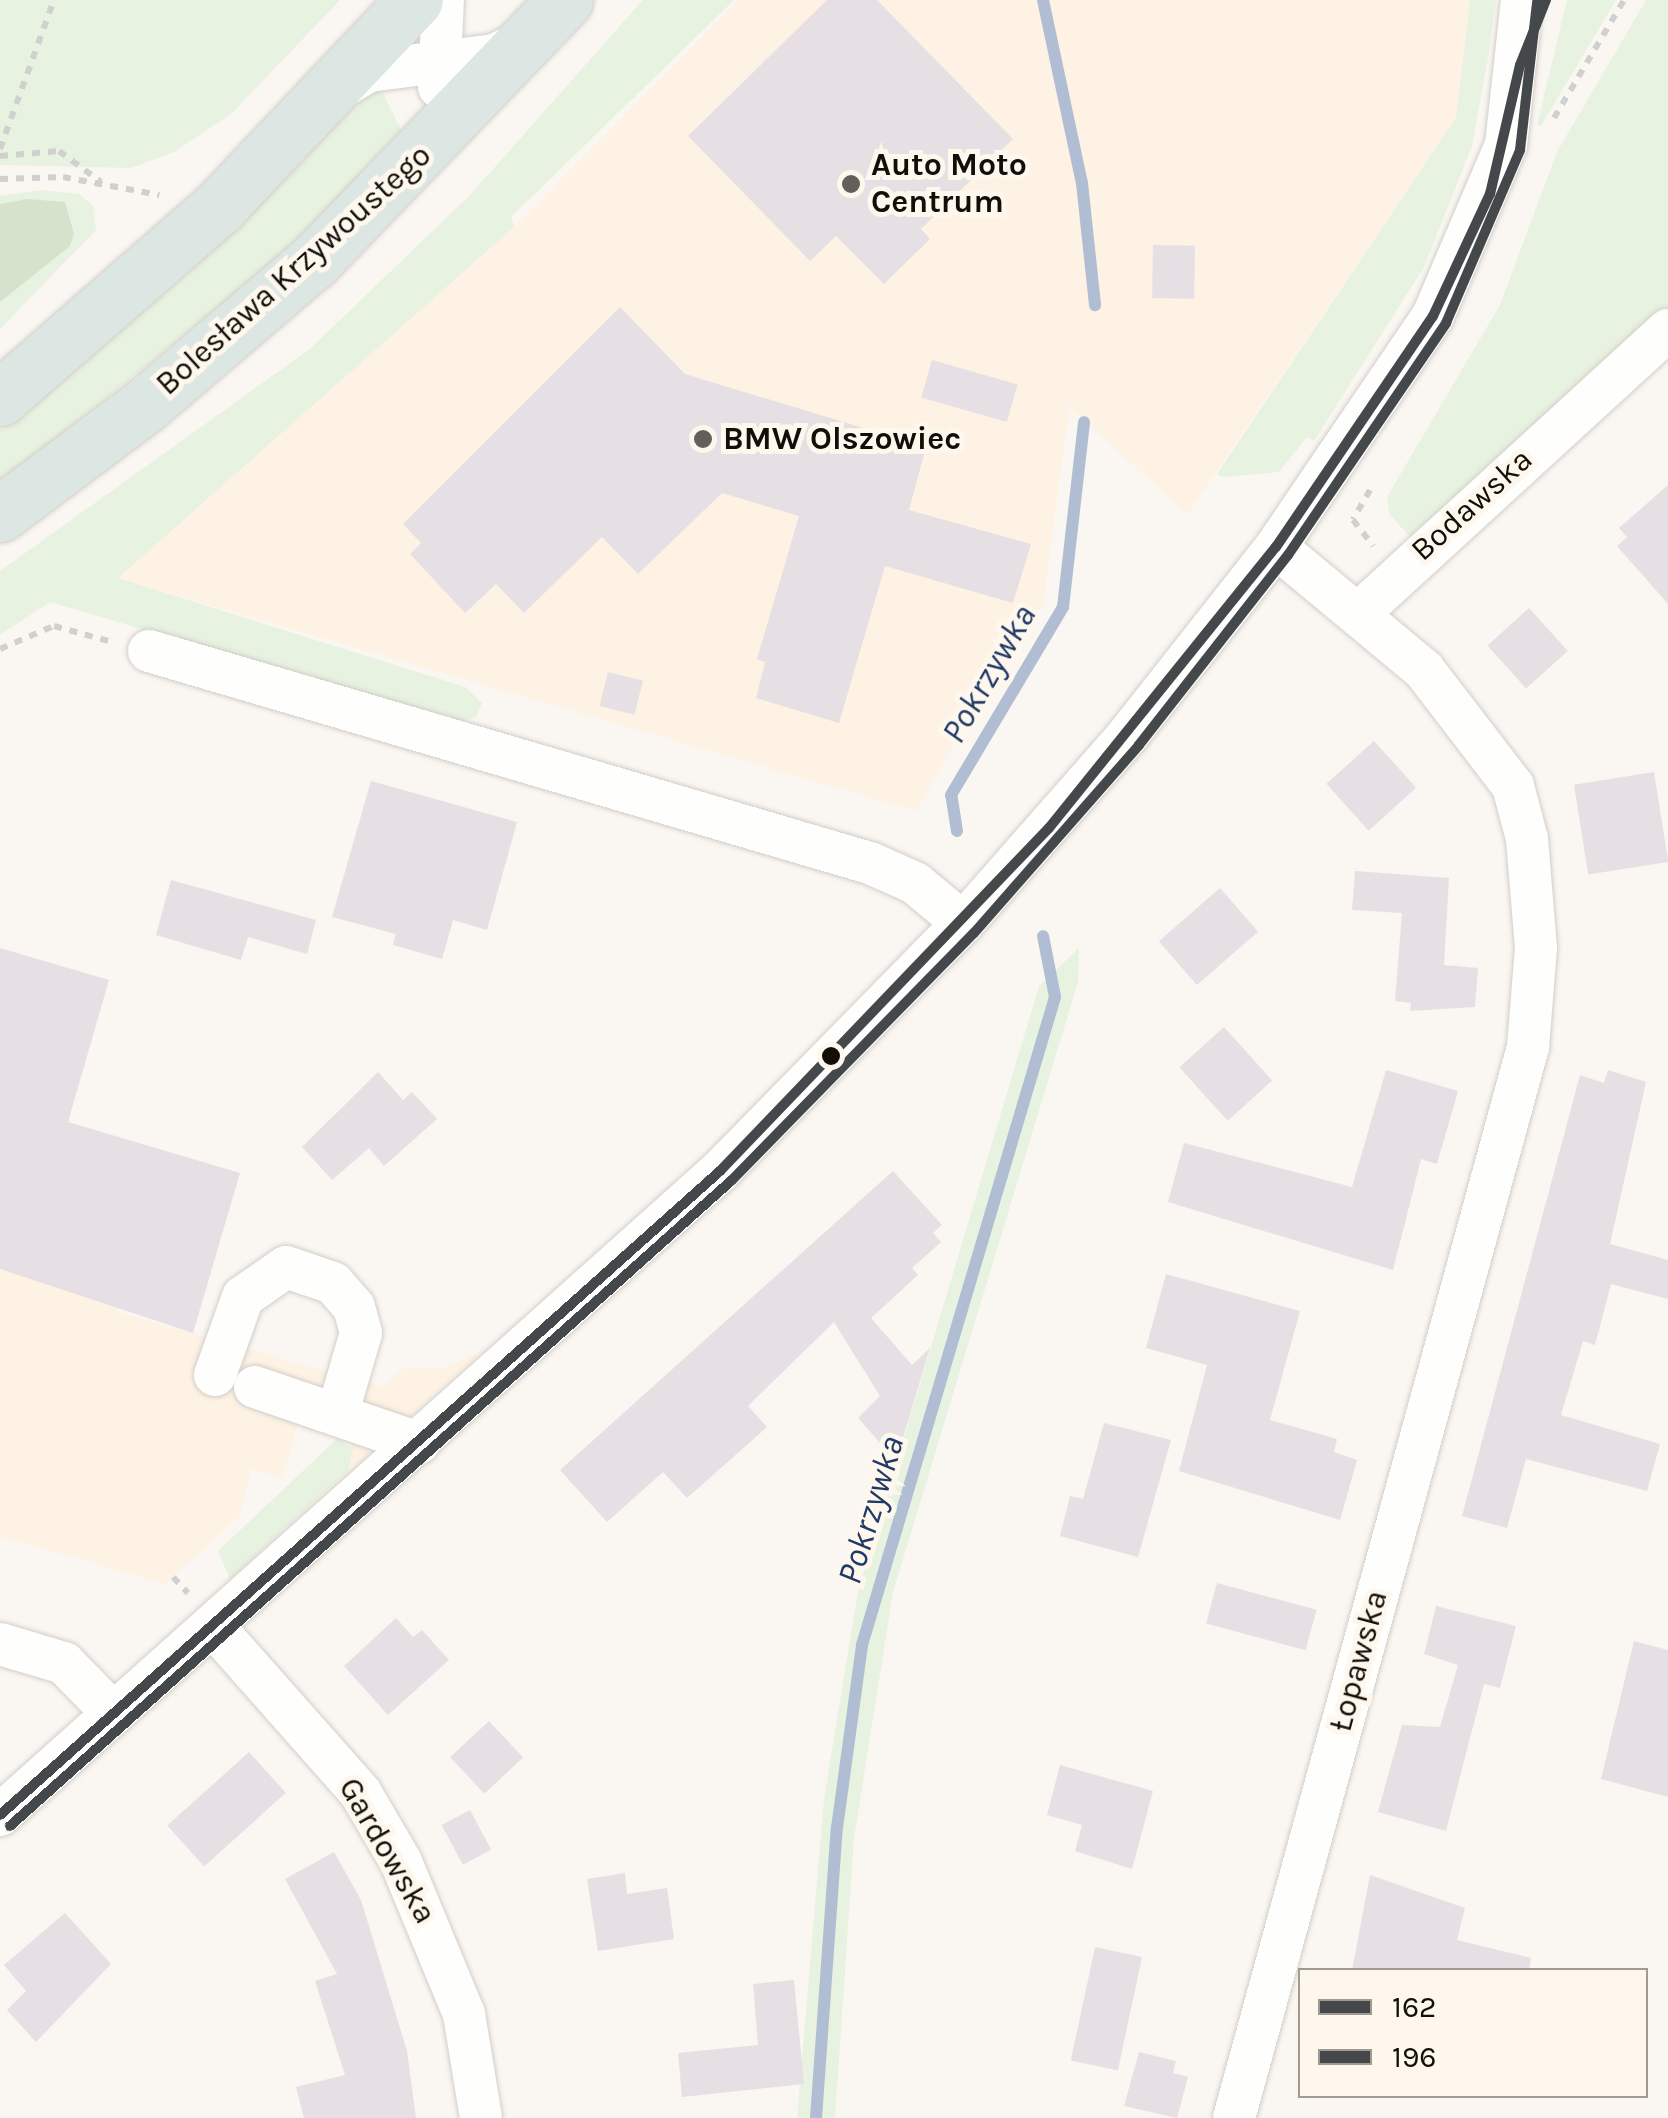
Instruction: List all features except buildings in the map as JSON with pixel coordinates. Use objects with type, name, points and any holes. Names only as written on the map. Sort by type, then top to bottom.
[{"type":"main road","points":[[0,398],[219,207],[326,100],[415,0]]},
{"type":"main road","name":"Bolesława Krzywoustego","points":[[0,514],[200,361],[430,147],[556,12]]},
{"type":"street","points":[[430,147],[443,0]]},
{"type":"street","points":[[0,1816],[720,1171],[964,923],[1151,707],[1276,546],[1433,316],[1469,246],[1506,145],[1520,65],[1522,0]]},
{"type":"street","points":[[1520,65],[1546,0]]},
{"type":"street","points":[[326,100],[369,71],[507,50],[556,12]]},
{"type":"street","name":"Bodawska","points":[[1359,613],[1668,330]]},
{"type":"street","points":[[1276,546],[1359,613]]},
{"type":"street","name":"Łopawska","points":[[1234,2118],[1528,1047],[1535,967],[1527,839],[1513,786],[1424,670],[1359,613]]},
{"type":"street","points":[[149,651],[870,863],[915,883],[964,923]]},
{"type":"street","points":[[337,1415],[361,1333],[354,1307],[332,1283],[286,1266],[243,1296],[235,1381],[419,1443]]},
{"type":"street","name":"Gardowska","points":[[213,1626],[360,1792],[401,1862],[464,2014],[480,2118]]},
{"type":"street","points":[[0,1644],[64,1664],[114,1714]]},
{"type":"path","points":[[54,0],[0,152],[59,151],[102,183]]},
{"type":"path","points":[[0,179],[102,183],[219,207]]},
{"type":"path","points":[[0,649],[54,626],[149,651]]},
{"type":"path","points":[[173,1577],[184,1588]]},
{"type":"shaded area","points":[[739,0],[1470,0],[1456,118],[1187,515],[1069,406],[1043,606],[1023,621],[916,811],[117,578],[514,227]]},
{"type":"shaded area","points":[[0,1269],[119,1305],[118,1312],[381,1387],[405,1368],[445,1368],[485,1349],[348,1471],[348,1439],[300,1416],[282,1478],[251,1468],[239,1517],[165,1584],[0,1536]]},
{"type":"green space","points":[[0,0],[340,0],[231,114],[174,152],[131,168],[0,165]]},
{"type":"green space","points":[[643,0],[734,0],[511,217],[514,227],[118,578],[465,687],[482,703],[476,717],[458,722],[50,602],[0,635],[0,571],[310,349],[470,195]]},
{"type":"green space","points":[[1470,0],[1496,0],[1488,58],[1472,146],[1424,267],[1314,441],[1307,437],[1279,472],[1223,477],[1217,474],[1456,118]]},
{"type":"green space","points":[[1567,0],[1616,0],[1541,126],[1537,125]]},
{"type":"green space","points":[[1646,0],[1668,0],[1668,313],[1409,536],[1390,515],[1387,497],[1500,305],[1557,152]]},
{"type":"green space","points":[[378,83],[402,132],[282,256],[0,484],[0,429],[186,275]]},
{"type":"green space","points":[[41,190],[79,194],[93,206],[96,230],[0,329],[0,196]]},
{"type":"green space","points":[[28,199],[65,202],[74,234],[70,246],[0,302],[0,204]]},
{"type":"green space","points":[[1079,948],[1078,982],[893,1592],[854,1838],[835,2118],[797,2118],[824,1800],[858,1591],[1039,986]]},
{"type":"green space","points":[[337,1439],[353,1449],[348,1471],[230,1579],[218,1551]]},
{"type":"waterway","name":"Pokrzywka","points":[[1043,0],[1082,183],[1095,305]]},
{"type":"waterway","name":"Pokrzywka","points":[[957,831],[951,795],[1063,607],[1084,422]]},
{"type":"waterway","name":"Pokrzywka","points":[[816,2118],[837,1828],[862,1645],[1055,997],[1043,936]]},
{"type":"transit line","name":"162","points":[[0,1815],[720,1171],[1049,828],[1276,547],[1433,316],[1490,194],[1520,65],[1546,0]]},
{"type":"transit line","name":"196","points":[[10,1826],[731,1181],[974,933],[1139,745],[1288,555],[1446,323],[1520,150],[1537,2]]},
{"type":"place","name":"Auto Moto Centrum","points":[[851,184]]},
{"type":"place","name":"BMW Olszowiec","points":[[703,439]]}]
